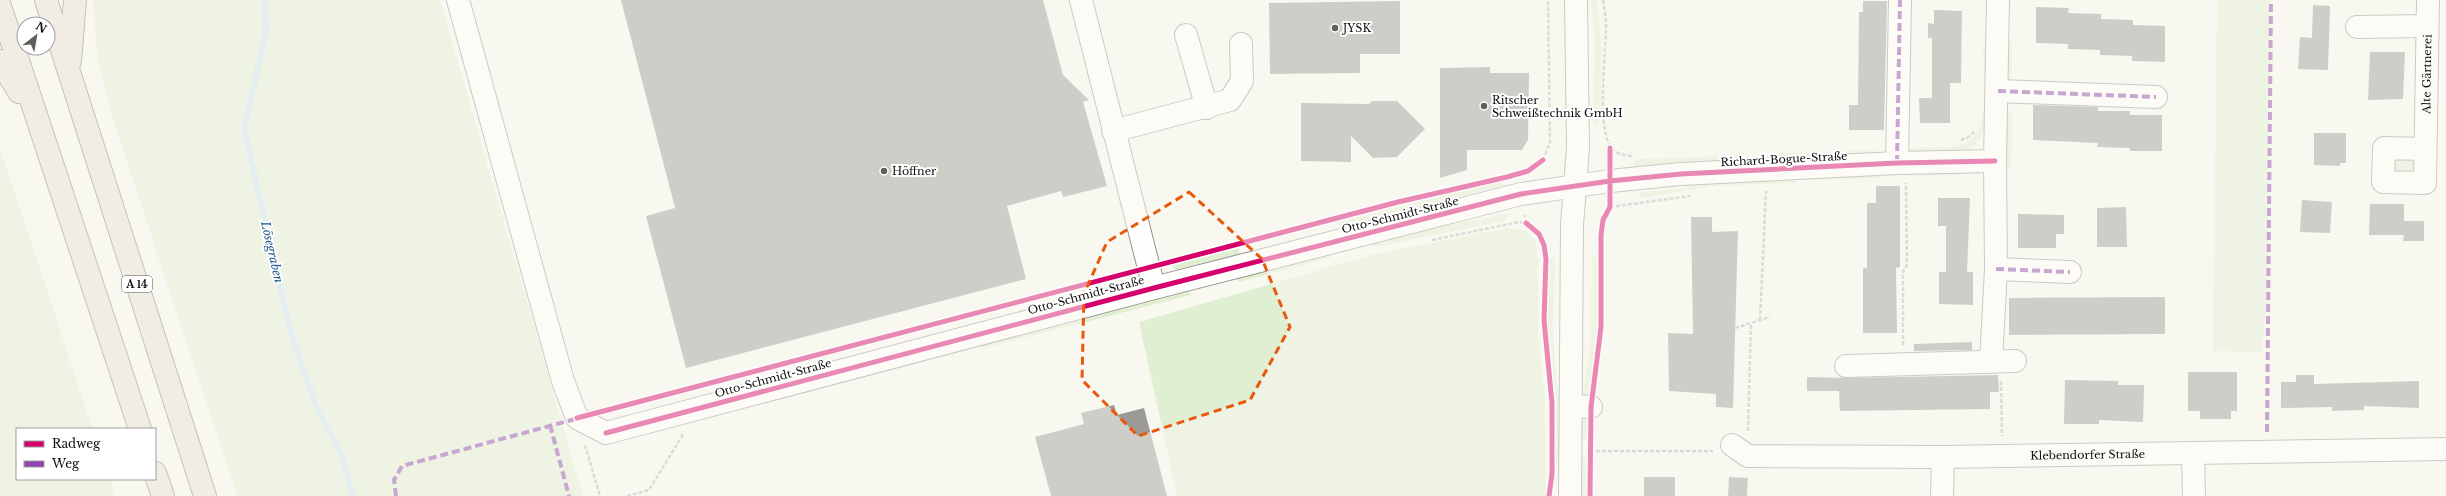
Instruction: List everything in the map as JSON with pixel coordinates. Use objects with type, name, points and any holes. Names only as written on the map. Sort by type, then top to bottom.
[{"type":"highway","name":"A 14","points":[[46,0],[205,496]]},
{"type":"highway","points":[[69,72],[75,0]]},
{"type":"highway","points":[[0,6],[37,122],[140,428]]},
{"type":"highway","points":[[0,61],[37,122]]},
{"type":"highway","points":[[156,476],[163,496]]},
{"type":"street","name":"Otto-Schmidt-Straße","points":[[458,0],[563,381],[577,418],[606,434],[1151,278],[1521,194],[1574,187]]},
{"type":"street","points":[[1081,0],[1151,278]]},
{"type":"street","points":[[1570,496],[1570,452],[1582,406],[1572,225],[1578,147],[1576,0]]},
{"type":"street","points":[[1900,0],[1902,172]]},
{"type":"street","points":[[1846,366],[2002,361],[1996,270],[1995,161],[1998,90],[1998,0]]},
{"type":"street","name":"Alte Gärtnerei","points":[[2425,149],[2428,0]]},
{"type":"street","points":[[2357,27],[2427,26]]},
{"type":"street","points":[[1186,35],[1207,108]]},
{"type":"street","points":[[1113,131],[1207,108],[1230,100],[1242,81],[1241,44]]},
{"type":"street","points":[[1998,90],[2156,98]]},
{"type":"street","name":"Richard-Bogue-Straße","points":[[1574,187],[1681,174],[1902,172],[1995,161]]},
{"type":"street","points":[[1996,270],[2070,272]]},
{"type":"street","name":"Klebendorfer Straße","points":[[1740,450],[1943,458],[2446,449]]},
{"type":"street","points":[[2193,454],[2194,496]]},
{"type":"street","points":[[1942,496],[1943,458]]},
{"type":"path","points":[[1543,160],[1550,142],[1548,0]]},
{"type":"path","points":[[1603,0],[1606,23],[1604,122],[1607,139],[1610,148],[1620,154],[1640,156]]},
{"type":"path","points":[[1954,141],[1967,138],[1976,131],[1978,126]]},
{"type":"path","points":[[1902,172],[1907,265],[1903,272],[1904,363]]},
{"type":"path","points":[[1760,320],[1766,188]]},
{"type":"path","points":[[1427,241],[1519,222],[1526,224]]},
{"type":"path","points":[[1735,328],[1770,317]]},
{"type":"path","points":[[1570,452],[1711,452],[1740,450],[1751,323]]},
{"type":"path","points":[[2002,361],[2002,457]]},
{"type":"path","points":[[627,496],[649,490],[685,433]]},
{"type":"path","points":[[585,447],[600,496]]},
{"type":"highlighted area","points":[[1189,192],[1262,259],[1290,327],[1250,400],[1138,436],[1082,380],[1084,294],[1107,242]]},
{"type":"green space","points":[[93,0],[440,0],[583,496],[237,496],[111,113],[97,55]]},
{"type":"green space","points":[[1591,0],[1597,0],[1602,49],[1600,120],[1593,125],[1595,42]]},
{"type":"green space","points":[[2217,0],[2271,0],[2267,298],[2262,352],[2213,351]]},
{"type":"green space","points":[[2012,40],[2011,85],[2006,86],[2007,45]]},
{"type":"green space","points":[[1983,45],[1989,46],[1985,129],[1980,139],[1972,147],[1958,152],[1941,154],[1909,154],[1908,148],[1950,147],[1963,144],[1972,138],[1979,128],[1983,116],[1985,85]]},
{"type":"green space","points":[[2006,108],[2012,112],[2011,168],[2005,171]]},
{"type":"green space","points":[[0,149],[93,428],[16,428],[16,480],[110,480],[115,496],[0,496]]},
{"type":"green space","points":[[1878,150],[1868,154],[1771,159],[1768,154]]},
{"type":"green space","points":[[1726,156],[1726,163],[1633,167],[1634,162],[1639,159]]},
{"type":"green space","points":[[2391,156],[2416,158],[2417,174],[2390,173]]},
{"type":"green space","points":[[1957,170],[1967,173],[1957,175],[1907,176],[1907,172]]},
{"type":"green space","points":[[1879,173],[1880,178],[1813,180],[1814,175]]},
{"type":"green space","points":[[1795,176],[1795,183],[1714,186],[1642,198],[1637,192],[1678,189],[1696,184]]},
{"type":"green space","points":[[1499,181],[1505,185],[1341,228],[1336,223]]},
{"type":"green space","points":[[1509,213],[1505,221],[1374,247],[1373,240]]},
{"type":"green space","points":[[1507,228],[1525,230],[1535,239],[1538,259],[1538,334],[1545,400],[1546,496],[1177,496],[1139,322],[1375,254]]},
{"type":"green space","points":[[1239,248],[1239,254],[1234,256],[1177,271],[1171,265]]},
{"type":"green space","points":[[1592,253],[1599,260],[1596,351],[1588,400],[1582,399],[1590,348]]},
{"type":"green space","points":[[1329,254],[1331,258],[1238,282],[1236,277]]},
{"type":"green space","points":[[1555,256],[1553,334],[1559,404],[1560,466],[1553,466],[1554,402],[1547,333],[1547,261]]},
{"type":"green space","points":[[1188,289],[1191,295],[981,349],[984,343]]},
{"type":"green space","points":[[1589,413],[1586,440],[1581,439],[1582,414]]},
{"type":"green space","points":[[1580,458],[1586,458],[1586,496],[1580,496]]},
{"type":"building","name":"Höffner","points":[[621,0],[1043,0],[1063,75],[1089,100],[1083,102],[1107,186],[1063,197],[1061,191],[1007,206],[1026,279],[686,368],[646,216],[675,208]]},
{"type":"building","name":"JYSK","points":[[1400,1],[1400,54],[1360,54],[1360,73],[1270,74],[1269,3]]},
{"type":"building","points":[[1863,1],[1887,1],[1884,130],[1849,130],[1849,105],[1858,105],[1859,12],[1863,12]]},
{"type":"building","points":[[2313,5],[2330,6],[2328,70],[2298,69],[2300,37],[2312,38]]},
{"type":"building","points":[[2036,7],[2069,8],[2068,13],[2101,14],[2101,19],[2133,20],[2133,25],[2165,26],[2165,62],[2132,61],[2132,56],[2100,55],[2100,50],[2068,49],[2068,44],[2036,43]]},
{"type":"building","points":[[1934,10],[1962,11],[1961,83],[1950,83],[1950,123],[1920,123],[1919,98],[1932,98],[1932,38],[1928,38],[1928,23],[1934,24]]},
{"type":"building","points":[[2370,52],[2405,52],[2403,99],[2368,100]]},
{"type":"building","name":"Ritscher Schweißtechnik GmbH","points":[[1490,67],[1490,73],[1529,73],[1528,140],[1522,150],[1467,150],[1467,170],[1440,178],[1440,68]]},
{"type":"building","points":[[1372,101],[1397,101],[1425,129],[1397,157],[1373,158],[1351,136],[1351,162],[1301,161],[1301,103],[1369,104]]},
{"type":"building","points":[[2033,105],[2098,107],[2098,111],[2130,111],[2130,115],[2162,115],[2162,151],[2130,151],[2130,148],[2097,147],[2098,143],[2033,140]]},
{"type":"building","points":[[2314,133],[2346,133],[2346,163],[2340,163],[2340,166],[2314,165]]},
{"type":"building","points":[[1876,186],[1900,186],[1900,267],[1896,268],[1897,333],[1863,333],[1863,268],[1867,268],[1867,203],[1876,203]]},
{"type":"building","points":[[1938,198],[1970,198],[1967,272],[1973,272],[1973,305],[1939,304],[1939,272],[1946,272],[1946,226],[1938,226]]},
{"type":"building","points":[[2302,200],[2332,202],[2330,233],[2300,232]]},
{"type":"building","points":[[2370,204],[2404,204],[2404,221],[2424,221],[2424,241],[2403,241],[2404,235],[2369,235]]},
{"type":"building","points":[[2126,207],[2127,247],[2097,247],[2097,208]]},
{"type":"building","points":[[2018,214],[2064,215],[2064,234],[2056,234],[2056,248],[2018,248]]},
{"type":"building","points":[[1691,217],[1712,217],[1712,232],[1738,231],[1733,408],[1716,407],[1716,394],[1669,391],[1668,333],[1693,334]]},
{"type":"building","points":[[2165,297],[2165,334],[2009,335],[2009,298]]},
{"type":"building","points":[[1972,342],[1972,350],[1914,351],[1914,344]]},
{"type":"building","points":[[2188,372],[2237,372],[2237,411],[2231,411],[2231,419],[2200,419],[2200,411],[2188,411]]},
{"type":"building","points":[[1998,375],[1999,392],[1990,392],[1990,409],[1840,411],[1839,391],[1807,391],[1807,377],[1846,378]]},
{"type":"building","points":[[2296,375],[2314,375],[2314,384],[2419,381],[2419,408],[2364,406],[2364,410],[2332,411],[2332,407],[2281,408],[2281,382],[2296,382]]},
{"type":"building","points":[[2065,380],[2118,381],[2118,385],[2144,385],[2143,422],[2099,420],[2099,424],[2064,424]]},
{"type":"building","points":[[1114,405],[1117,415],[1144,408],[1167,496],[1051,496],[1035,437],[1084,424],[1081,413]]},
{"type":"building","points":[[1644,477],[1675,477],[1675,496],[1644,496]]},
{"type":"building","points":[[1729,477],[1748,478],[1747,496],[1728,496]]},
{"type":"waterway","name":"Lösegraben","points":[[265,0],[266,33],[244,129],[291,333],[317,409],[342,456],[353,496]]},
{"type":"marked path","points":[[1897,163],[1900,0]]},
{"type":"marked path","points":[[2267,432],[2271,0]]},
{"type":"marked path","points":[[1998,91],[2156,97]]},
{"type":"marked path","points":[[1996,269],[2070,272]]},
{"type":"marked path","points":[[396,496],[394,480],[402,466],[579,418]]},
{"type":"marked path","points":[[550,425],[569,496]]},
{"type":"cycle path","points":[[1590,496],[1591,407],[1601,327],[1601,235],[1603,220],[1610,207],[1610,148]]},
{"type":"cycle path","points":[[577,418],[1398,202],[1507,177],[1528,171],[1543,160]]},
{"type":"cycle path","points":[[606,433],[1154,288],[1521,194],[1610,181],[1681,174],[1897,163],[1995,161]]},
{"type":"cycle path","points":[[1526,223],[1539,234],[1544,245],[1546,259],[1544,320],[1552,403],[1552,474],[1549,496]]},
{"type":"place","name":"JYSK","points":[[1335,28]]},
{"type":"place","name":"Ritscher Schweißtechnik GmbH","points":[[1484,106]]},
{"type":"place","name":"Höffner","points":[[884,171]]}]
